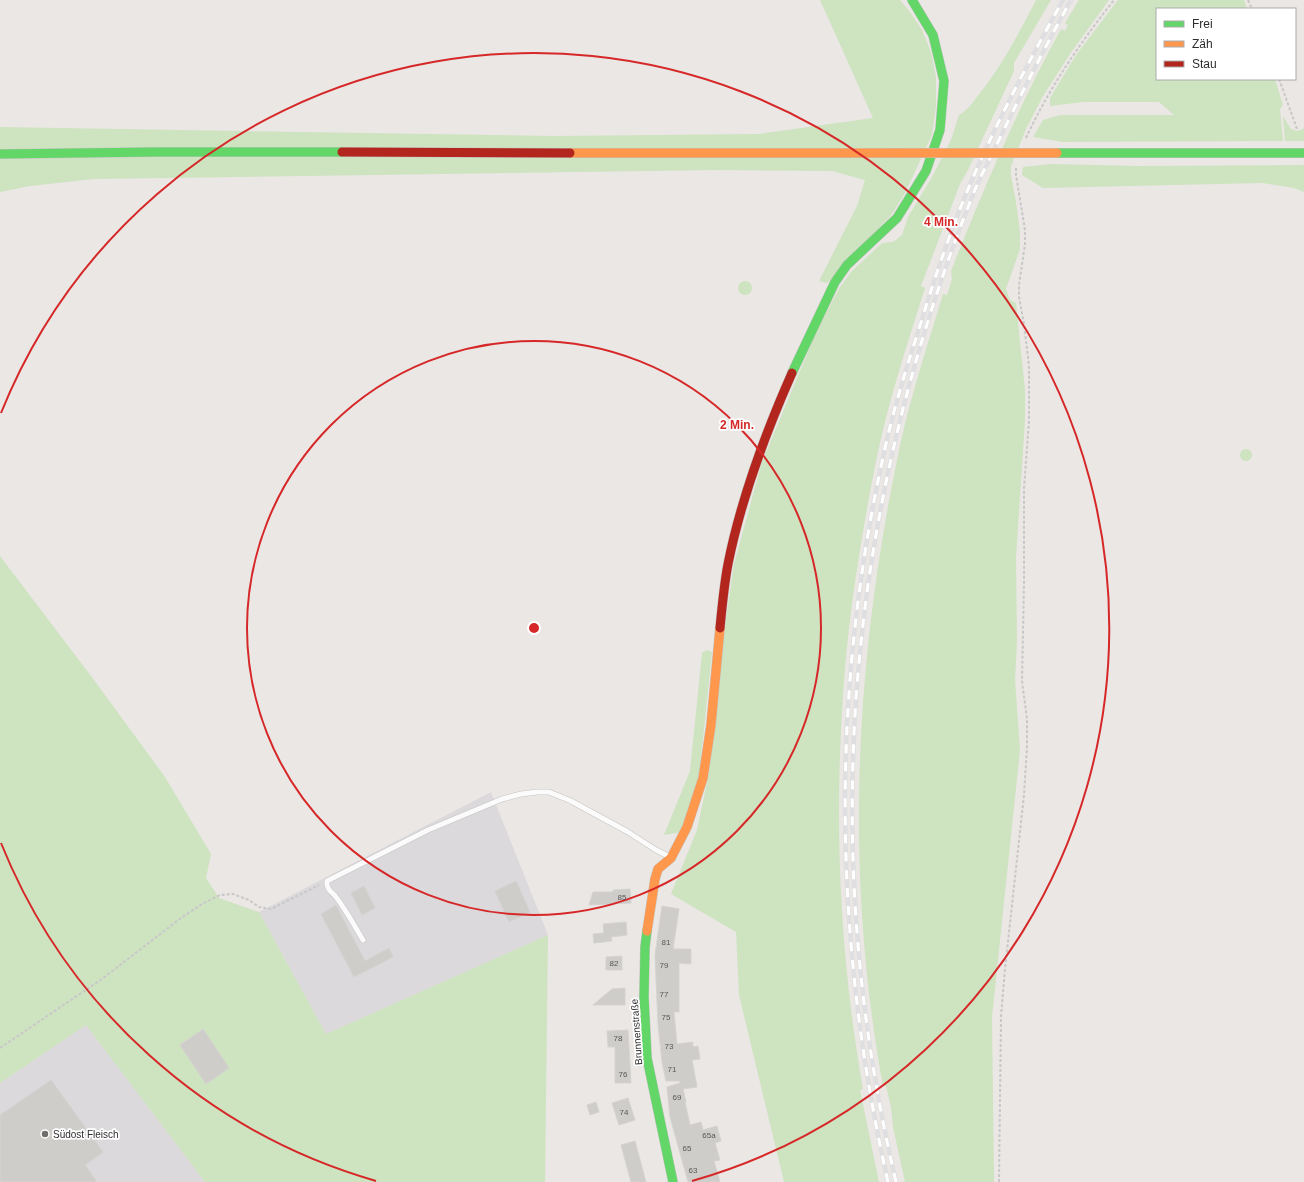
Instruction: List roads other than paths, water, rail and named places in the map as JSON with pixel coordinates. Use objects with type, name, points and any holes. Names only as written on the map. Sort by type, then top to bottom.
[{"type":"main road","points":[[671,858],[687,827],[702,778],[711,725],[719,633],[728,565],[741,512],[772,419],[808,337],[835,282],[847,265],[897,218],[926,171],[940,130],[944,81],[933,35],[912,0]]},
{"type":"main road","points":[[0,154],[154,152],[1301,153]]},
{"type":"main road","name":"Brunnenstraße","points":[[671,858],[658,869],[655,879],[645,947],[644,997],[647,1058],[673,1182]]},
{"type":"lane","points":[[362,940],[344,908],[328,890],[326,885],[327,881],[428,830],[502,799],[521,794],[549,792],[572,801],[671,858]]},
{"type":"railway","points":[[888,1182],[870,1093],[857,1003],[849,913],[845,822],[847,732],[853,642],[865,552],[882,462],[894,413],[935,277],[969,187],[990,139],[1025,69],[1063,0]]},
{"type":"railway","points":[[896,1182],[871,1056],[857,931],[852,805],[857,681],[872,557],[897,434],[931,313],[974,192],[1024,88],[1071,0]]},
{"type":"place","name":"Südost Fleisch","points":[[45,1134]]}]
